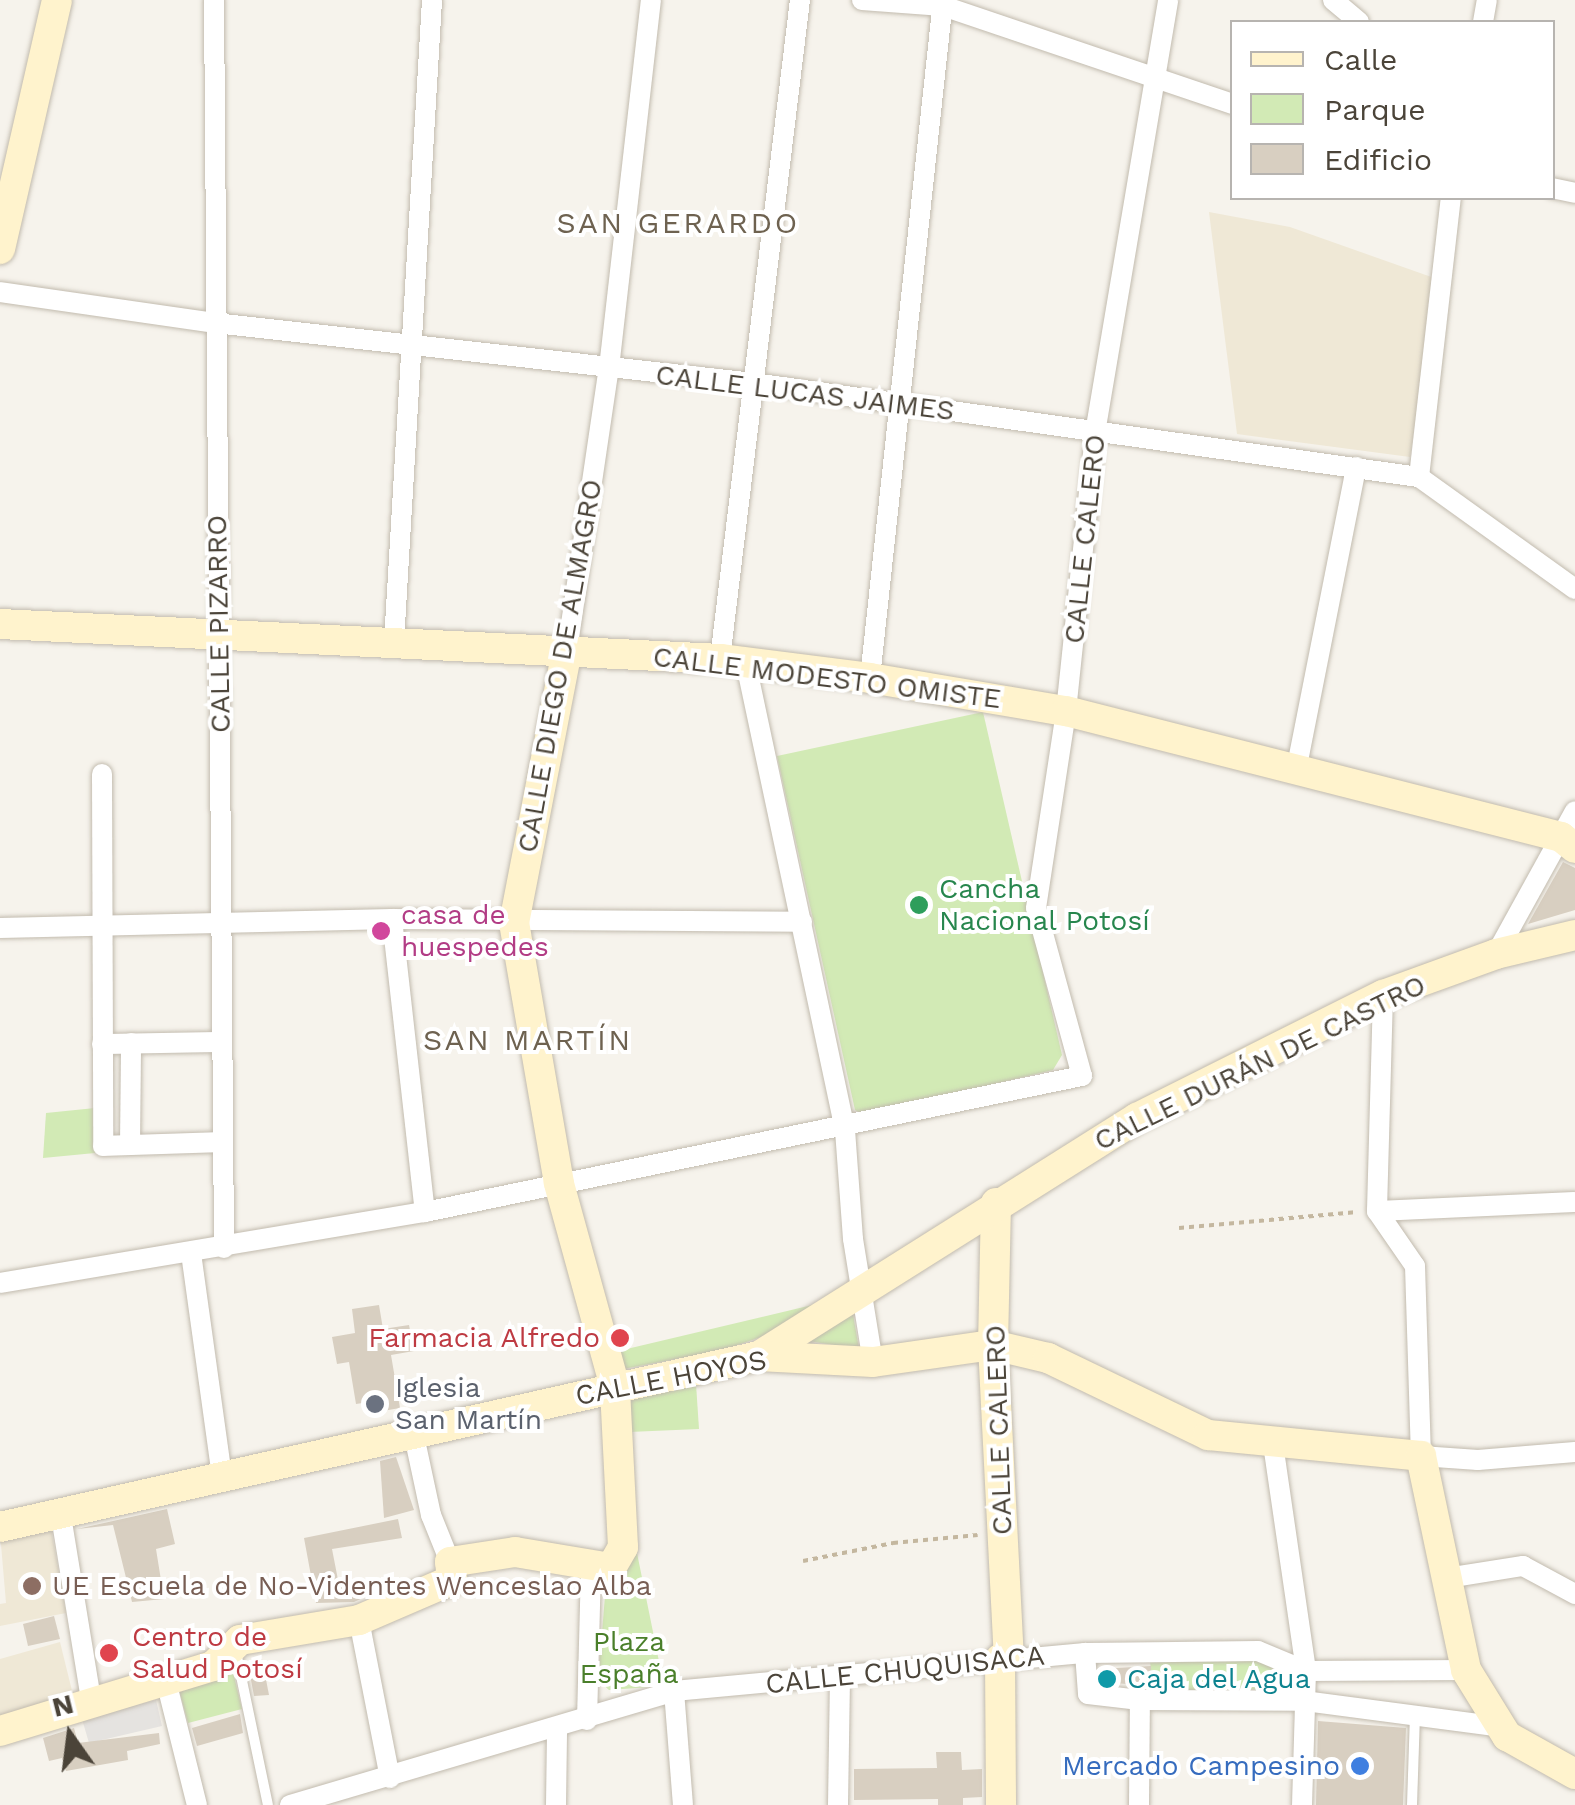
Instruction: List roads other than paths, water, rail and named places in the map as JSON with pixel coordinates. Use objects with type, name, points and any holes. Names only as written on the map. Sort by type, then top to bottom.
[{"type":"main road","points":[[0,249],[58,0]]},
{"type":"main road","name":"CALLE MODESTO OMISTE","points":[[0,624],[567,651],[733,662],[870,678],[1066,711],[1296,771],[1570,832]]},
{"type":"main road","name":"CALLE DIEGO DE ALMAGRO","points":[[567,651],[514,923],[559,1183],[614,1387],[623,1547],[611,1568],[591,1568]]},
{"type":"main road","name":"CALLE DURÁN DE CASTRO","points":[[759,1356],[1138,1118],[1384,995],[1496,954],[1575,936]]},
{"type":"main road","name":"CALLE CALERO","points":[[996,1204],[994,1345],[1004,1658],[1001,1805]]},
{"type":"main road","name":"CALLE HOYOS","points":[[0,1528],[412,1431],[759,1356],[873,1362],[994,1345],[1048,1358],[1208,1434],[1274,1444],[1421,1456]]},
{"type":"main road","points":[[1421,1456],[1466,1670],[1508,1736],[1575,1774]]},
{"type":"main road","points":[[0,1731],[214,1666],[235,1646],[290,1628],[359,1620],[452,1580],[450,1562],[515,1552],[591,1568]]},
{"type":"street","name":"CALLE PIZARRO","points":[[214,0],[224,1248]]},
{"type":"street","points":[[394,642],[408,346],[432,0]]},
{"type":"street","name":"CALLE DIEGO DE ALMAGRO","points":[[567,651],[610,368],[650,0]]},
{"type":"street","points":[[800,0],[754,383],[733,662],[802,922],[845,1130],[861,1293],[873,1362]]},
{"type":"street","points":[[862,0],[943,3],[1158,83],[1230,103]]},
{"type":"street","name":"CALLE CALERO","points":[[845,1130],[1082,1076],[1036,908],[1066,711],[1095,432],[1158,83],[1168,0]]},
{"type":"street","points":[[1333,0],[1357,20]]},
{"type":"street","points":[[870,678],[943,3]]},
{"type":"street","points":[[1418,477],[1451,200]]},
{"type":"street","name":"CALLE LUCAS JAIMES","points":[[0,292],[215,323],[754,383],[1418,477],[1575,590]]},
{"type":"street","points":[[1296,771],[1356,467]]},
{"type":"street","points":[[102,774],[103,1146],[222,1142]]},
{"type":"street","points":[[1496,954],[1570,832]]},
{"type":"street","points":[[0,928],[220,927],[392,920],[802,922]]},
{"type":"street","points":[[392,920],[425,1212]]},
{"type":"street","points":[[1384,995],[1377,1211],[1415,1266],[1421,1456]]},
{"type":"street","points":[[102,1044],[221,1042]]},
{"type":"street","points":[[130,1043],[130,1145]]},
{"type":"street","points":[[0,1283],[425,1212],[845,1130]]},
{"type":"street","points":[[1377,1211],[1575,1202]]},
{"type":"street","points":[[191,1253],[222,1477]]},
{"type":"street","points":[[412,1431],[430,1515],[450,1562]]},
{"type":"street","points":[[1274,1444],[1306,1671],[1302,1805]]},
{"type":"street","name":"CALLE HOYOS","points":[[1421,1456],[1575,1452]]},
{"type":"street","points":[[61,1516],[92,1704]]},
{"type":"street","points":[[1447,1578],[1522,1566],[1575,1594]]},
{"type":"street","points":[[587,1720],[591,1568]]},
{"type":"street","points":[[359,1620],[390,1778]]},
{"type":"street","name":"CALLE CHUQUISACA","points":[[290,1805],[368,1795],[390,1778],[557,1730],[674,1691],[1085,1653],[1258,1650],[1306,1671],[1466,1670]]},
{"type":"street","points":[[1085,1653],[1088,1694],[1140,1700],[1304,1700],[1502,1727]]},
{"type":"street","points":[[838,1805],[840,1678]]},
{"type":"street","points":[[166,1681],[197,1805]]},
{"type":"street","points":[[674,1691],[683,1805]]},
{"type":"street","points":[[1140,1700],[1140,1805]]},
{"type":"street","points":[[556,1805],[557,1730]]},
{"type":"lane","points":[[235,1646],[268,1805]]},
{"type":"lane","points":[[1412,1805],[1415,1716]]},
{"type":"place","name":"Cancha Nacional Potosí","points":[[919,905]]},
{"type":"place","name":"casa de huespedes","points":[[381,931]]},
{"type":"place","name":"Farmacia Alfredo","points":[[620,1338]]},
{"type":"place","name":"Iglesia San Martín","points":[[375,1404]]},
{"type":"place","name":"UE Escuela de No-Videntes Wenceslao Alba","points":[[32,1586]]},
{"type":"place","name":"Centro de Salud Potosí","points":[[109,1653]]},
{"type":"place","name":"Caja del Agua","points":[[1107,1679]]},
{"type":"place","name":"Mercado Campesino","points":[[1360,1766]]},
{"type":"district","name":"SAN GERARDO","points":[[678,223]]},
{"type":"district","name":"SAN MARTÍN","points":[[528,1040]]},
{"type":"park label","name":"Plaza España","points":[[629,1658]]}]
